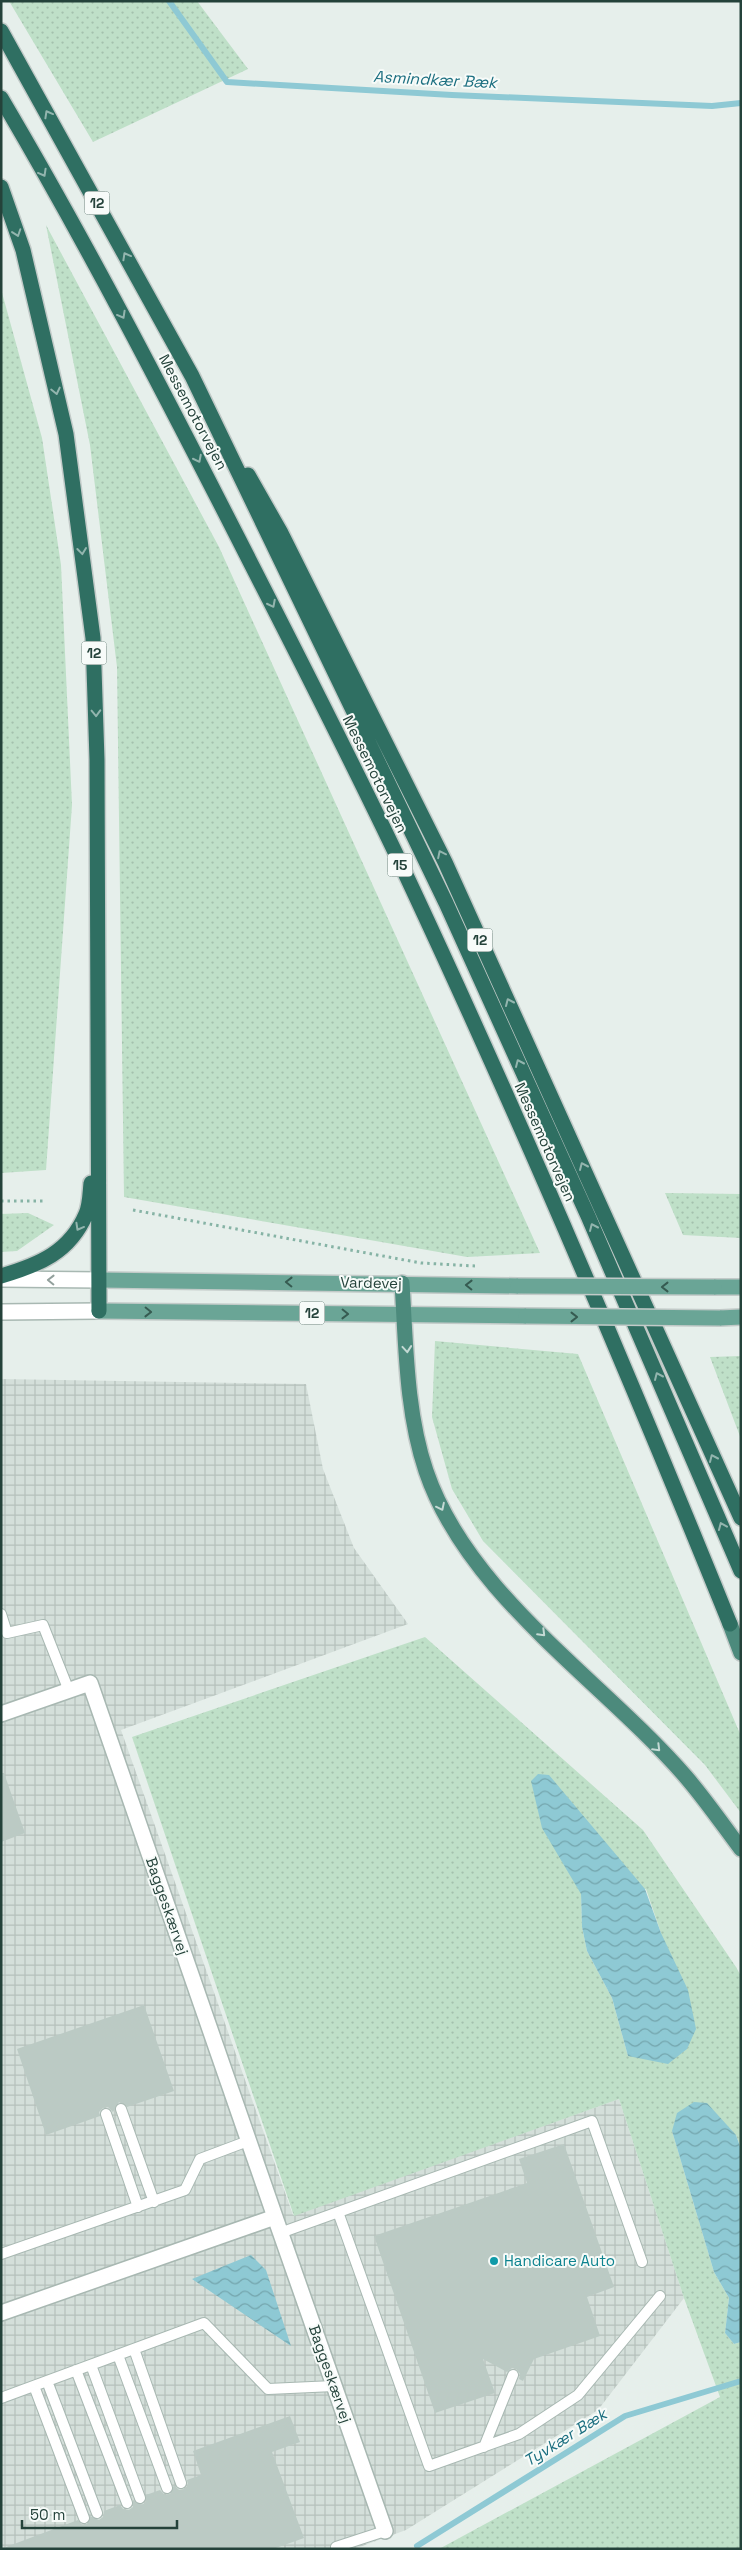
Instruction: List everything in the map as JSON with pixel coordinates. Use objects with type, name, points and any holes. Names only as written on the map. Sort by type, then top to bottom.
[{"type":"highway","name":"Messemotorvejen","points":[[1,32],[192,376],[446,903],[588,1216],[741,1571]]},
{"type":"highway","name":"Messemotorvejen","points":[[1,98],[169,402],[297,654],[413,890],[535,1161],[648,1421],[741,1653]]},
{"type":"highway","name":"12","points":[[1,187],[22,250],[66,434],[93,638],[97,760],[99,1311]]},
{"type":"highway","name":"12","points":[[192,376],[281,533],[445,862],[741,1518]]},
{"type":"highway","points":[[1,1277],[30,1268],[57,1254],[74,1237],[87,1212],[98,1129]]},
{"type":"highway","points":[[402,1283],[413,1421],[425,1470],[441,1508],[469,1554],[511,1603],[686,1777],[741,1849]]},
{"type":"main road","name":"Vardevej","points":[[100,1280],[741,1287]]},
{"type":"main road","name":"Vardevej","points":[[99,1311],[741,1317]]},
{"type":"street","name":"Vardevej","points":[[1,1277],[100,1280]]},
{"type":"street","name":"Vardevej","points":[[1,1312],[99,1311]]},
{"type":"street","name":"Baggeskærvej","points":[[1,1714],[90,1683],[384,2531]]},
{"type":"street","points":[[1,2312],[274,2217]]},
{"type":"lane","points":[[1,1614],[7,1632],[43,1625],[69,1691]]},
{"type":"lane","points":[[121,2109],[154,2202]]},
{"type":"lane","points":[[106,2114],[138,2207]]},
{"type":"lane","points":[[280,2233],[592,2121],[642,2262]]},
{"type":"lane","points":[[1,2254],[185,2190],[200,2159],[248,2141]]},
{"type":"lane","points":[[338,2212],[429,2466],[519,2434],[578,2395],[660,2296]]},
{"type":"lane","points":[[1,2398],[204,2324],[268,2389],[334,2386]]},
{"type":"lane","points":[[134,2349],[181,2483]]},
{"type":"lane","points":[[118,2355],[167,2488]]},
{"type":"lane","points":[[90,2365],[140,2498]]},
{"type":"lane","points":[[76,2370],[127,2503]]},
{"type":"lane","points":[[484,2447],[513,2375]]},
{"type":"lane","points":[[47,2381],[97,2513]]},
{"type":"lane","points":[[34,2386],[84,2518]]},
{"type":"lane","points":[[336,2547],[384,2531]]},
{"type":"path","points":[[1,1201],[46,1201]]},
{"type":"path","points":[[133,1210],[421,1263],[478,1266]]},
{"type":"shaded area","points":[[1,1379],[306,1384],[323,1469],[354,1548],[408,1624],[121,1730],[293,2215],[619,2099],[684,2298],[598,2410],[406,2530],[354,2549],[1,2549]]},
{"type":"green space","points":[[9,1],[197,1],[248,69],[93,142]]},
{"type":"green space","points":[[46,225],[219,547],[540,1253],[467,1257],[124,1197],[117,667],[90,445]]},
{"type":"green space","points":[[1,289],[42,438],[61,565],[72,805],[46,1170],[1,1173]]},
{"type":"green space","points":[[665,1193],[741,1194],[741,1238],[683,1235]]},
{"type":"green space","points":[[28,1213],[54,1225],[17,1251],[1,1252],[1,1214]]},
{"type":"green space","points":[[435,1341],[578,1354],[741,1736],[741,1813],[705,1765],[483,1541],[452,1489],[432,1417]]},
{"type":"green space","points":[[741,1356],[741,1439],[710,1357]]},
{"type":"green space","points":[[425,1637],[643,1830],[741,1976],[741,2149],[736,2135],[672,2131],[714,2272],[729,2298],[725,2333],[734,2344],[741,2342],[741,2549],[439,2549],[720,2397],[684,2298],[619,2099],[294,2216],[132,1737]],"holes":[[[646,1889],[661,1933],[628,2056],[612,1998],[587,1951],[582,1927],[581,1894]]]},
{"type":"water","points":[[538,1774],[549,1775],[645,1889],[661,1933],[688,1990],[696,2029],[687,2049],[668,2064],[628,2056],[612,1998],[587,1951],[582,1927],[581,1894],[542,1828],[531,1781]]},
{"type":"water","points":[[694,2102],[707,2103],[736,2135],[741,2149],[741,2342],[734,2344],[725,2333],[729,2298],[714,2272],[672,2131],[677,2113]]},
{"type":"water","points":[[251,2255],[266,2270],[291,2346],[192,2279]]},
{"type":"building","points":[[1,1773],[4,1773],[25,1833],[1,1842]]},
{"type":"building","points":[[144,2005],[174,2091],[127,2107],[119,2102],[113,2112],[108,2107],[103,2108],[99,2112],[100,2116],[46,2135],[17,2049]]},
{"type":"building","name":"Handicare Auto","points":[[564,2144],[614,2287],[587,2297],[600,2336],[534,2359],[523,2381],[519,2379],[520,2374],[516,2369],[512,2368],[507,2372],[483,2359],[495,2393],[435,2413],[374,2236],[527,2183],[519,2159]]},
{"type":"building","points":[[290,2416],[300,2442],[272,2452],[304,2538],[273,2549],[6,2549],[6,2547],[78,2520],[82,2525],[87,2524],[90,2516],[99,2520],[103,2517],[104,2511],[120,2505],[123,2509],[129,2510],[133,2507],[133,2500],[142,2505],[146,2502],[146,2495],[160,2490],[165,2495],[170,2494],[174,2485],[179,2490],[184,2489],[188,2485],[187,2480],[201,2475],[193,2451]]},
{"type":"waterway","name":"Asmindkær Bæk","points":[[169,1],[227,82],[452,95],[712,106],[741,103]]},
{"type":"waterway","name":"Tyvkær Bæk","points":[[417,2546],[625,2416],[741,2381]]},
{"type":"place","name":"Handicare Auto","points":[[494,2261]]}]
